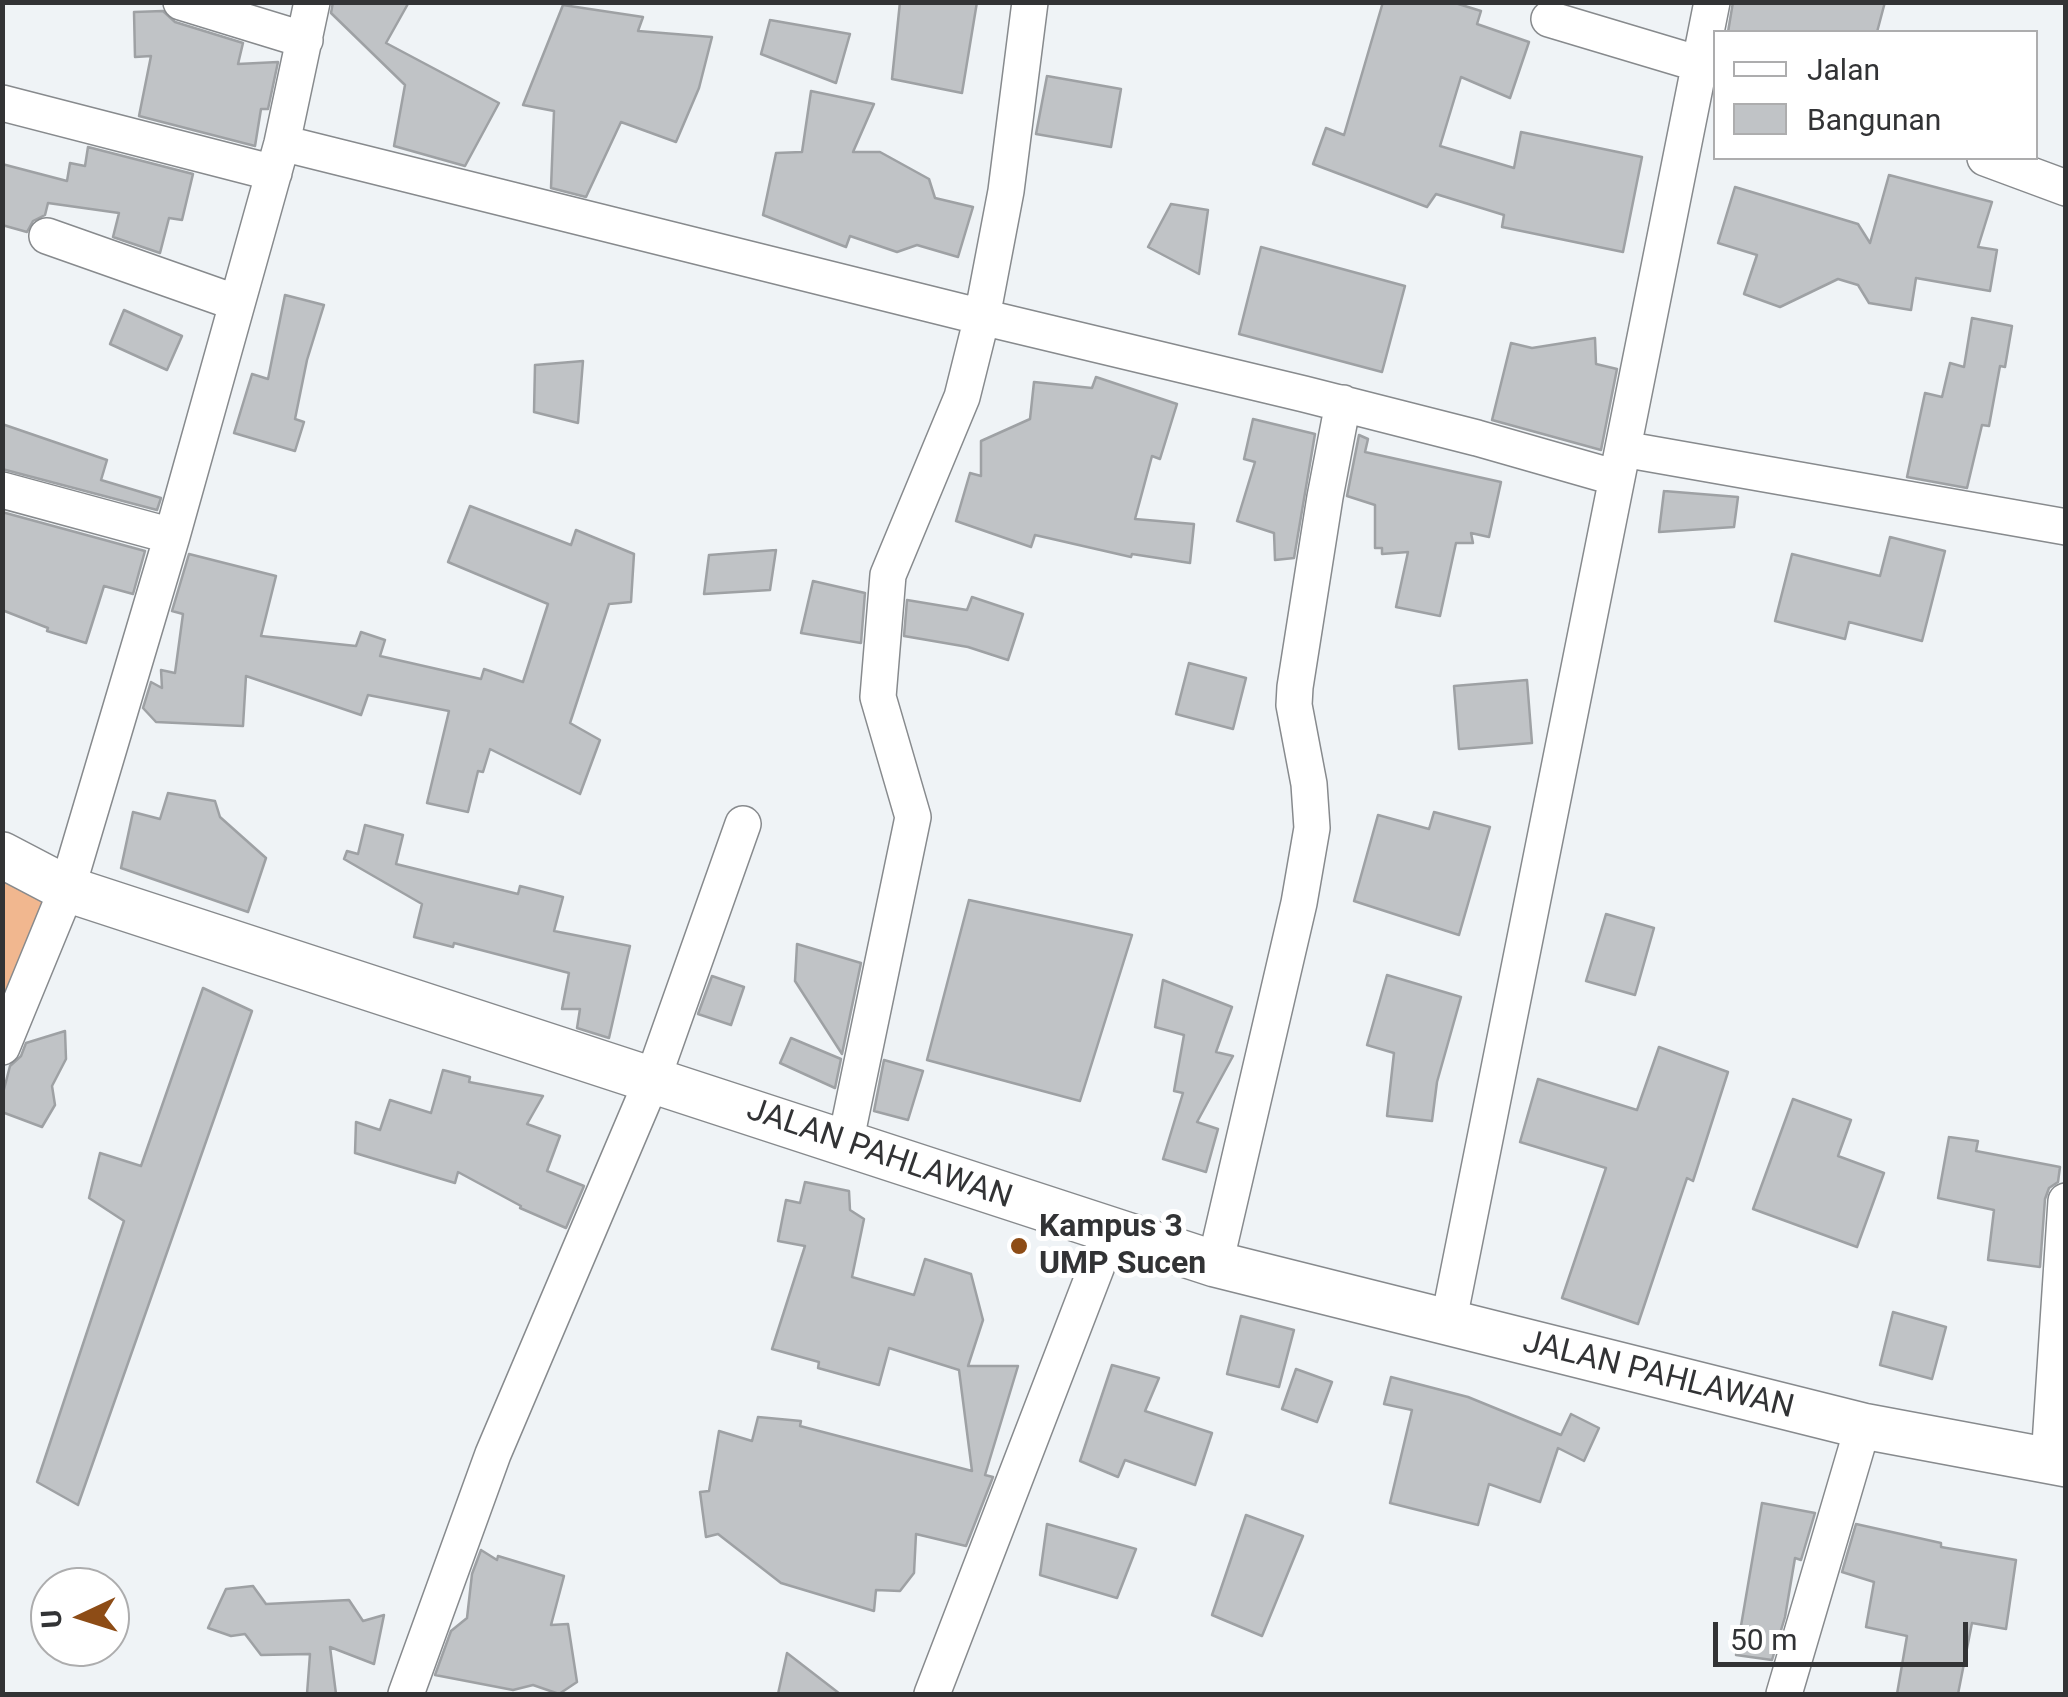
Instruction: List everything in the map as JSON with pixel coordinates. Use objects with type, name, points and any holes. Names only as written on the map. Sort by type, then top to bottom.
[{"type":"main road","name":"JALAN PAHLAWAN","points":[[2,855],[67,889],[1215,1264],[1864,1426],[2057,1462]]},
{"type":"street","points":[[181,2],[305,40]]},
{"type":"street","points":[[2,1048],[67,889],[172,536],[278,158],[312,2]]},
{"type":"street","points":[[845,1144],[913,817],[878,696],[888,575],[962,397],[982,317],[1006,191],[1030,2]]},
{"type":"street","points":[[1448,1324],[1620,464],[1708,67],[1712,2]]},
{"type":"street","points":[[1549,19],[1708,67]]},
{"type":"street","points":[[2,103],[278,158],[982,317],[1343,404],[1620,464],[2066,527]]},
{"type":"street","points":[[1990,160],[2066,188]]},
{"type":"street","points":[[48,236],[237,304]]},
{"type":"street","points":[[1215,1264],[1299,903],[1312,828],[1309,784],[1294,706],[1343,404]]},
{"type":"street","points":[[2,490],[172,536]]},
{"type":"street","points":[[406,1694],[493,1454],[653,1078],[744,824]]},
{"type":"street","points":[[2057,1462],[2066,1200]]},
{"type":"street","points":[[932,1694],[1110,1232]]},
{"type":"street","points":[[1784,1694],[1864,1426]]},
{"type":"shaded area","points":[[3,880],[51,901],[3,1038]]},
{"type":"building","points":[[333,2],[409,2],[386,43],[499,103],[465,166],[394,146],[405,85],[331,13]]},
{"type":"building","points":[[900,2],[977,2],[962,93],[892,79]]},
{"type":"building","points":[[1383,2],[1452,2],[1481,11],[1477,24],[1529,42],[1510,98],[1461,77],[1440,146],[1514,168],[1521,132],[1642,157],[1623,252],[1502,227],[1504,215],[1436,194],[1427,207],[1313,164],[1326,128],[1344,135]]},
{"type":"building","points":[[1733,2],[1885,2],[1878,30],[1728,30]]},
{"type":"building","points":[[563,5],[643,17],[638,31],[712,37],[699,88],[676,142],[621,122],[586,197],[551,188],[554,111],[523,105]]},
{"type":"building","points":[[163,11],[175,22],[243,43],[238,64],[278,62],[268,109],[261,109],[255,146],[139,116],[151,56],[135,57],[134,12]]},
{"type":"building","points":[[770,20],[850,34],[836,83],[761,54]]},
{"type":"building","points":[[1047,76],[1121,89],[1111,147],[1036,134]]},
{"type":"building","points":[[811,91],[874,104],[853,152],[880,152],[929,179],[935,198],[973,207],[958,257],[917,245],[897,252],[850,236],[846,247],[763,215],[776,153],[802,152]]},
{"type":"building","points":[[88,147],[193,174],[182,220],[169,218],[160,253],[113,237],[119,213],[48,203],[45,215],[33,221],[27,232],[2,225],[2,164],[67,181],[70,163],[85,166]]},
{"type":"building","points":[[1889,175],[1992,202],[1978,247],[1997,250],[1990,291],[1916,278],[1911,310],[1869,303],[1858,285],[1838,279],[1780,307],[1744,294],[1757,255],[1718,243],[1735,187],[1858,224],[1870,243]]},
{"type":"building","points":[[1171,204],[1208,210],[1199,274],[1148,247]]},
{"type":"building","points":[[1261,247],[1405,286],[1382,372],[1239,334]]},
{"type":"building","points":[[285,295],[324,305],[295,419],[304,422],[295,451],[234,433],[252,374],[268,379]]},
{"type":"building","points":[[124,310],[182,336],[167,370],[110,344]]},
{"type":"building","points":[[1972,318],[2012,326],[1989,426],[1982,425],[1967,488],[1907,477],[1925,393],[1942,397],[1950,363],[1964,367]]},
{"type":"building","points":[[1595,338],[1596,364],[1617,369],[1601,450],[1492,420],[1511,343],[1532,348]]},
{"type":"building","points":[[583,361],[578,423],[534,412],[535,365]]},
{"type":"building","points":[[1096,377],[1177,404],[1160,459],[1152,456],[1135,519],[1194,524],[1190,563],[1132,554],[1131,557],[1035,535],[1031,547],[956,521],[970,473],[981,476],[981,441],[1030,419],[1034,382],[1092,388]]},
{"type":"building","points":[[1253,419],[1315,434],[1294,558],[1275,560],[1274,533],[1237,521],[1255,462],[1244,459]]},
{"type":"building","points":[[2,424],[107,460],[101,480],[161,498],[157,510],[2,469]]},
{"type":"building","points":[[1359,435],[1368,439],[1365,452],[1501,482],[1489,537],[1471,533],[1473,543],[1456,543],[1440,616],[1396,607],[1408,552],[1382,554],[1382,548],[1375,548],[1375,505],[1347,496]]},
{"type":"building","points":[[1664,491],[1738,497],[1734,527],[1659,532]]},
{"type":"building","points":[[470,506],[571,545],[576,530],[634,554],[631,602],[609,604],[570,723],[600,740],[580,794],[490,749],[483,772],[478,771],[468,812],[427,803],[449,711],[368,695],[361,715],[246,676],[243,726],[156,722],[143,708],[151,682],[162,688],[161,670],[175,673],[183,614],[172,611],[189,554],[276,576],[261,636],[356,646],[361,632],[385,640],[380,656],[481,679],[484,669],[523,682],[548,604],[448,562]]},
{"type":"building","points":[[2,512],[145,551],[133,594],[104,586],[86,643],[47,631],[48,628],[2,610]]},
{"type":"building","points":[[1890,537],[1945,551],[1922,641],[1849,622],[1845,639],[1775,621],[1792,554],[1880,576]]},
{"type":"building","points":[[776,550],[770,590],[704,594],[709,555]]},
{"type":"building","points":[[813,581],[865,593],[861,643],[801,633]]},
{"type":"building","points":[[972,597],[1023,614],[1008,660],[968,647],[904,636],[907,600],[967,610]]},
{"type":"building","points":[[1189,663],[1246,678],[1233,729],[1176,714]]},
{"type":"building","points":[[1527,680],[1532,743],[1459,749],[1454,686]]},
{"type":"building","points":[[168,793],[215,801],[220,817],[266,858],[248,912],[121,868],[133,812],[160,819]]},
{"type":"building","points":[[1434,812],[1490,827],[1459,935],[1354,901],[1378,815],[1429,829]]},
{"type":"building","points":[[365,825],[403,835],[396,864],[518,894],[520,886],[563,897],[554,931],[630,946],[609,1038],[577,1028],[580,1009],[562,1009],[569,973],[454,943],[453,947],[414,937],[422,904],[344,859],[347,851],[358,854]]},
{"type":"building","points":[[969,900],[1132,935],[1080,1101],[927,1060]]},
{"type":"building","points":[[1606,914],[1654,928],[1635,995],[1586,981]]},
{"type":"building","points":[[797,944],[861,963],[842,1054],[795,981]]},
{"type":"building","points":[[1387,975],[1461,997],[1437,1082],[1432,1121],[1387,1116],[1394,1053],[1367,1045]]},
{"type":"building","points":[[712,976],[744,987],[731,1025],[698,1014]]},
{"type":"building","points":[[1163,980],[1232,1007],[1216,1052],[1233,1056],[1197,1122],[1218,1129],[1206,1172],[1163,1159],[1183,1093],[1174,1091],[1184,1035],[1155,1027]]},
{"type":"building","points":[[203,988],[252,1011],[78,1505],[37,1482],[124,1221],[89,1198],[100,1153],[141,1166]]},
{"type":"building","points":[[65,1031],[66,1059],[52,1086],[55,1105],[42,1127],[2,1112],[10,1066],[21,1056],[26,1043]]},
{"type":"building","points":[[791,1038],[841,1059],[835,1088],[780,1063]]},
{"type":"building","points":[[1659,1047],[1728,1072],[1693,1181],[1687,1178],[1638,1324],[1562,1298],[1606,1168],[1520,1142],[1538,1079],[1637,1110]]},
{"type":"building","points":[[884,1060],[923,1071],[908,1120],[874,1111]]},
{"type":"building","points":[[443,1070],[470,1077],[469,1082],[543,1096],[527,1124],[560,1136],[547,1171],[584,1186],[566,1228],[520,1208],[458,1172],[455,1183],[355,1153],[356,1122],[380,1130],[390,1100],[431,1113]]},
{"type":"building","points":[[1793,1099],[1851,1120],[1838,1156],[1884,1173],[1857,1247],[1753,1209]]},
{"type":"building","points":[[1949,1137],[1978,1141],[1976,1151],[2060,1167],[2058,1182],[2049,1188],[2045,1199],[2040,1267],[1988,1260],[1994,1210],[1938,1198]]},
{"type":"building","points":[[805,1182],[849,1191],[850,1210],[864,1219],[852,1277],[914,1295],[925,1259],[971,1274],[983,1320],[968,1366],[1018,1366],[985,1475],[993,1477],[966,1546],[916,1534],[914,1573],[900,1591],[876,1590],[874,1611],[781,1583],[718,1534],[706,1537],[700,1492],[709,1491],[719,1431],[752,1441],[758,1417],[801,1421],[800,1426],[972,1471],[959,1370],[889,1348],[879,1385],[818,1368],[819,1362],[772,1349],[805,1246],[778,1241],[786,1200],[800,1203]]},
{"type":"building","points":[[1893,1312],[1946,1327],[1932,1379],[1880,1365]]},
{"type":"building","points":[[1241,1316],[1294,1330],[1279,1387],[1227,1374]]},
{"type":"building","points":[[1112,1365],[1159,1378],[1145,1411],[1212,1433],[1195,1485],[1125,1460],[1118,1477],[1080,1461]]},
{"type":"building","points":[[1296,1369],[1332,1382],[1317,1422],[1282,1409]]},
{"type":"building","points":[[1391,1377],[1468,1397],[1561,1435],[1571,1414],[1599,1428],[1584,1461],[1558,1448],[1540,1502],[1489,1484],[1478,1525],[1390,1503],[1412,1410],[1384,1404]]},
{"type":"building","points":[[1762,1503],[1815,1513],[1801,1560],[1795,1558],[1785,1617],[1772,1660],[1736,1655]]},
{"type":"building","points":[[1246,1515],[1303,1536],[1262,1636],[1212,1615]]},
{"type":"building","points":[[1047,1524],[1136,1549],[1117,1598],[1040,1575]]},
{"type":"building","points":[[1856,1524],[1941,1543],[1941,1547],[2016,1560],[2006,1629],[1972,1623],[1958,1694],[1897,1694],[1907,1636],[1866,1627],[1874,1582],[1842,1572]]},
{"type":"building","points":[[481,1550],[497,1560],[498,1556],[564,1576],[551,1625],[568,1624],[577,1682],[559,1694],[533,1685],[513,1690],[435,1675],[451,1631],[467,1618],[472,1574]]},
{"type":"building","points":[[253,1586],[266,1604],[349,1600],[363,1621],[384,1615],[374,1664],[330,1647],[336,1694],[307,1694],[310,1654],[261,1655],[245,1634],[231,1636],[208,1628],[226,1589]]},
{"type":"building","points":[[787,1653],[840,1694],[778,1694]]},
{"type":"place","name":"Kampus 3 UMP Sucen","points":[[1019,1246]]}]
